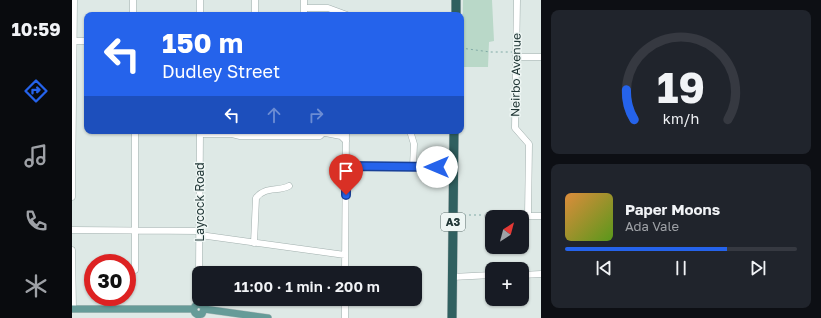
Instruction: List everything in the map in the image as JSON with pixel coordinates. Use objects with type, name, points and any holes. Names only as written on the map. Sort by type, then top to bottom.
[{"type":"highway","points":[[456,0],[456,12]]},
{"type":"highway","name":"A3","points":[[452,318],[454,134]]},
{"type":"main road","points":[[73,309],[198,309],[268,318]]},
{"type":"street","points":[[72,196],[74,0]]},
{"type":"street","points":[[133,12],[134,0]]},
{"type":"street","points":[[200,0],[200,12]]},
{"type":"street","points":[[255,0],[255,12]]},
{"type":"street","points":[[304,0],[304,12]]},
{"type":"street","name":"Neirbo Avenue","points":[[517,0],[514,54],[515,128],[528,141],[528,210]]},
{"type":"street","points":[[304,8],[328,8],[339,12]]},
{"type":"street","points":[[73,41],[84,41]]},
{"type":"street","points":[[514,54],[541,57]]},
{"type":"street","points":[[134,134],[135,254]]},
{"type":"street","name":"Laycock Road","points":[[199,266],[200,134]]},
{"type":"street","points":[[329,134],[341,136],[346,141]]},
{"type":"street","points":[[345,266],[346,134]]},
{"type":"street","points":[[411,134],[414,144],[413,167]]},
{"type":"street","points":[[346,166],[453,167]]},
{"type":"street","points":[[254,243],[256,198],[262,192],[267,190],[283,189],[289,186]]},
{"type":"street","points":[[529,216],[541,216]]},
{"type":"street","points":[[72,230],[136,230],[200,233],[254,243],[345,255]]},
{"type":"street","points":[[72,250],[73,309]]},
{"type":"street","points":[[529,274],[541,274]]},
{"type":"street","points":[[452,277],[485,275]]},
{"type":"street","points":[[345,306],[345,318]]},
{"type":"path","points":[[464,48],[514,54]]},
{"type":"path","points":[[459,215],[485,215]]},
{"type":"green space","points":[[463,0],[492,0],[494,41],[489,42],[488,67],[464,67]]},
{"type":"route","points":[[346,195],[346,166],[437,167]]}]
